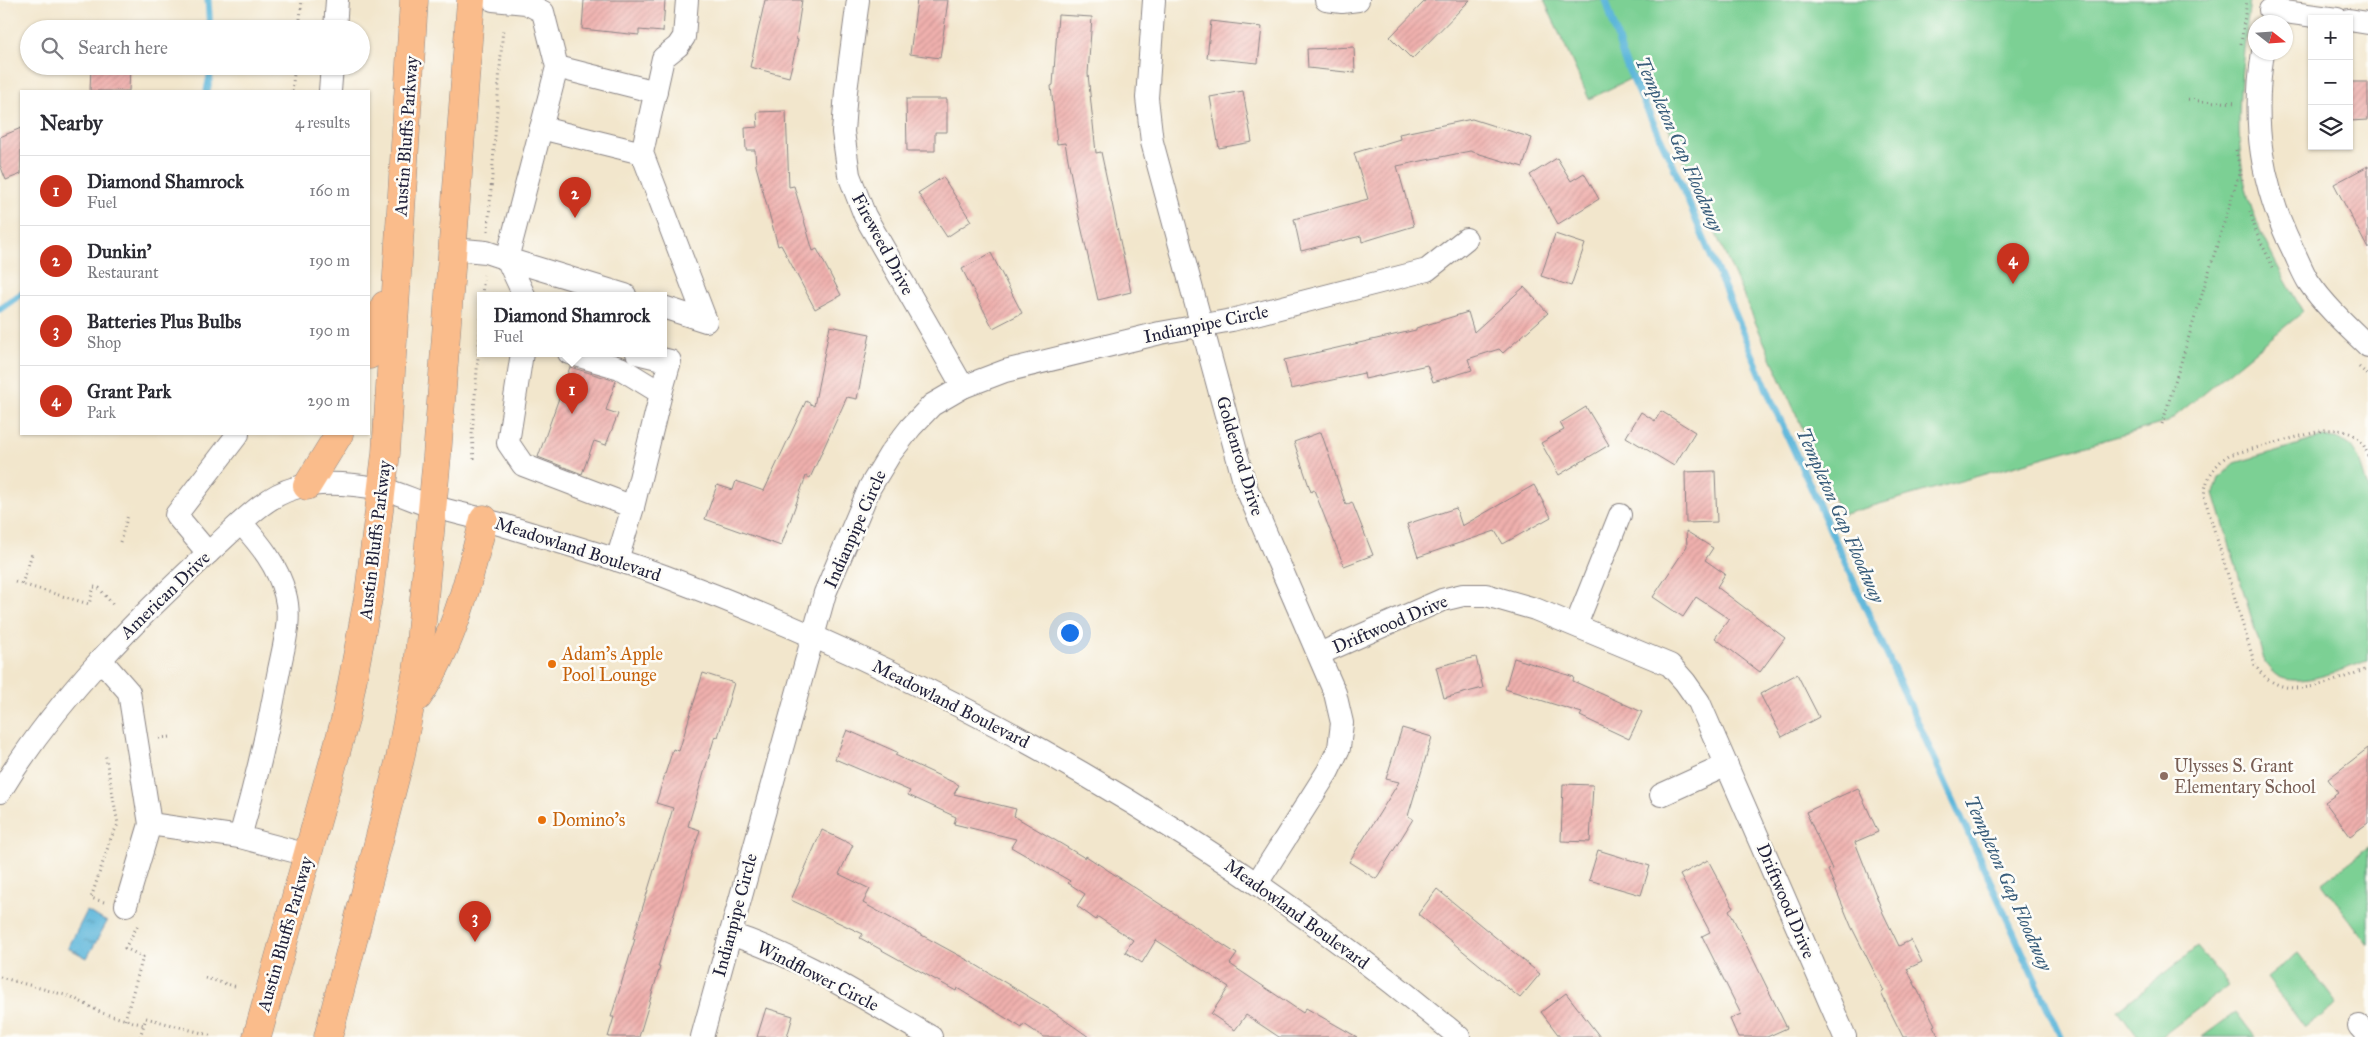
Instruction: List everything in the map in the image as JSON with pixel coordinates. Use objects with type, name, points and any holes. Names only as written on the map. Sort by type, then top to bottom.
[{"type":"main road","name":"Austin Bluffs Parkway","points":[[257,1037],[345,720],[363,628],[383,489],[414,0]]},
{"type":"main road","points":[[328,1037],[380,841],[410,709],[419,655],[471,0]]},
{"type":"main road","points":[[370,352],[398,265]]},
{"type":"main road","points":[[307,486],[338,435]]},
{"type":"main road","points":[[410,709],[433,675],[454,625],[484,519]]},
{"type":"street","points":[[336,20],[337,0]]},
{"type":"street","points":[[492,0],[546,6],[557,67],[507,259],[523,292]]},
{"type":"street","points":[[667,308],[706,320],[642,153],[663,58],[678,46],[684,37],[687,0]]},
{"type":"street","name":"Fireweed Drive","points":[[858,0],[846,91],[843,132],[849,176],[865,216],[963,387]]},
{"type":"street","name":"Goldenrod Drive","points":[[1154,0],[1147,98],[1152,142],[1245,485],[1335,692],[1342,723],[1339,748],[1328,771],[1257,883]]},
{"type":"street","points":[[1326,0],[1342,2],[1358,0]]},
{"type":"street","points":[[2269,11],[2308,16]]},
{"type":"street","points":[[2353,21],[2368,23]]},
{"type":"street","points":[[2262,60],[2258,118],[2262,160],[2271,197],[2308,281],[2338,317],[2368,346]]},
{"type":"street","points":[[557,67],[656,92]]},
{"type":"street","points":[[330,90],[331,75]]},
{"type":"street","points":[[541,128],[642,153]]},
{"type":"street","name":"Indianpipe Circle","points":[[702,1037],[812,637],[826,593],[870,487],[890,454],[911,427],[932,405],[963,387],[1005,371],[1427,270],[1466,239]]},
{"type":"street","points":[[452,248],[486,252],[615,292]]},
{"type":"street","points":[[521,357],[508,443],[523,465],[633,507]]},
{"type":"street","points":[[582,357],[620,368],[661,394]]},
{"type":"street","points":[[617,560],[633,507],[670,361],[654,357]]},
{"type":"street","points":[[208,553],[176,515],[237,435]]},
{"type":"street","name":"American Drive","points":[[0,792],[35,739],[68,696],[101,660],[208,553],[241,523],[279,494],[307,486],[325,484],[383,489]]},
{"type":"street","name":"Meadowland Boulevard","points":[[383,489],[432,506],[484,519],[617,560],[711,595],[812,637],[966,710],[1037,748],[1158,819],[1257,883],[1327,934],[1459,1037]]},
{"type":"street","points":[[1576,625],[1620,515]]},
{"type":"street","points":[[240,837],[256,782],[288,623],[285,593],[276,570],[262,548],[241,523]]},
{"type":"street","name":"Driftwood Drive","points":[[1319,654],[1421,608],[1463,595],[1486,595],[1511,600],[1670,665],[1686,682],[1699,702],[1845,1037]]},
{"type":"street","points":[[101,660],[130,692],[150,824],[126,905]]},
{"type":"street","points":[[1661,795],[1727,766]]},
{"type":"street","points":[[150,824],[240,837],[308,855]]},
{"type":"street","name":"Windflower Circle","points":[[730,934],[787,956],[931,1037]]},
{"type":"path","points":[[300,20],[302,0]]},
{"type":"path","points":[[488,231],[503,27]]},
{"type":"path","points":[[292,90],[294,75]]},
{"type":"path","points":[[2183,100],[2238,103]]},
{"type":"path","points":[[2162,424],[2242,163]]},
{"type":"path","points":[[482,292],[484,271]]},
{"type":"path","points":[[474,459],[472,435],[478,357]]},
{"type":"path","points":[[2368,456],[2366,449],[2350,432],[2340,428],[2324,430],[2229,455],[2220,461],[2206,482],[2204,496],[2255,665],[2263,677],[2275,684],[2302,689],[2368,669]]},
{"type":"path","points":[[120,542],[128,515]]},
{"type":"path","points":[[22,584],[32,551]]},
{"type":"path","points":[[16,582],[89,604],[94,587],[99,588],[114,606]]},
{"type":"path","points":[[0,977],[72,997],[102,1014],[144,1025]]},
{"type":"path","points":[[205,978],[238,987]]},
{"type":"path","points":[[140,1037],[146,1018],[213,1036]]},
{"type":"green space","points":[[1544,0],[2250,0],[2239,105],[2241,157],[2245,183],[2262,236],[2303,312],[2168,422],[1841,515],[1644,72],[1589,99]]},
{"type":"green space","points":[[2323,437],[2341,440],[2351,447],[2359,459],[2368,489],[2368,661],[2308,679],[2285,679],[2276,675],[2265,663],[2214,493],[2219,478],[2235,463]]},
{"type":"green space","points":[[2368,848],[2368,944],[2322,883]]},
{"type":"green space","points":[[2197,947],[2229,985],[2161,1037],[2138,1037],[2118,1010]]},
{"type":"green space","points":[[2298,953],[2337,1004],[2305,1028],[2267,978]]},
{"type":"green space","points":[[2236,1012],[2255,1037],[2202,1037]]},
{"type":"water","points":[[87,911],[107,922],[87,958],[68,948]]},
{"type":"building","points":[[584,0],[665,0],[663,32],[639,30],[639,35],[582,29]]},
{"type":"building","points":[[765,0],[802,0],[796,39],[798,40],[789,77],[750,67]]},
{"type":"building","points":[[917,0],[948,0],[940,58],[910,54]]},
{"type":"building","points":[[1426,0],[1470,0],[1412,59],[1390,37]]},
{"type":"building","points":[[1058,15],[1092,17],[1088,74],[1096,153],[1101,152],[1131,292],[1098,300],[1078,213],[1065,143],[1057,144],[1051,86],[1053,85]]},
{"type":"building","points":[[1211,21],[1262,27],[1258,63],[1207,58]]},
{"type":"building","points":[[1354,47],[1355,73],[1308,68],[1307,49]]},
{"type":"building","points":[[91,75],[130,75],[129,90],[90,90]]},
{"type":"building","points":[[2353,82],[2368,82],[2368,120],[2353,121]]},
{"type":"building","points":[[1243,91],[1252,142],[1219,148],[1210,97]]},
{"type":"building","points":[[906,99],[947,99],[947,132],[935,132],[935,151],[907,151]]},
{"type":"building","points":[[786,111],[789,187],[794,186],[813,251],[817,249],[841,295],[815,309],[781,245],[778,246],[756,166],[755,150],[746,150],[745,128],[758,127],[757,112]]},
{"type":"building","points":[[1472,119],[1532,138],[1523,167],[1470,151],[1397,166],[1414,226],[1362,242],[1361,236],[1301,251],[1294,219],[1368,199],[1354,153],[1400,139],[1399,134]]},
{"type":"building","points":[[20,128],[20,174],[6,180],[0,165],[0,137]]},
{"type":"building","points":[[1557,158],[1571,181],[1584,173],[1599,199],[1558,224],[1530,175]]},
{"type":"building","points":[[2368,166],[2368,249],[2334,184]]},
{"type":"building","points":[[943,177],[971,221],[947,237],[918,193]]},
{"type":"building","points":[[1555,234],[1585,244],[1571,286],[1541,276]]},
{"type":"building","points":[[991,253],[1022,313],[993,328],[962,269]]},
{"type":"building","points":[[1524,287],[1548,313],[1503,353],[1499,349],[1468,359],[1472,370],[1433,382],[1427,365],[1365,379],[1364,373],[1291,389],[1284,360],[1416,330],[1416,328],[1468,312],[1474,332]]},
{"type":"building","points":[[830,326],[870,334],[857,399],[847,397],[810,478],[806,476],[781,546],[705,519],[717,485],[733,490],[736,481],[764,491],[806,401],[814,406]]},
{"type":"building","points":[[570,367],[616,381],[606,410],[618,414],[606,445],[594,441],[582,474],[538,457]]},
{"type":"building","points":[[1586,407],[1609,445],[1559,475],[1541,443],[1564,430],[1560,423]]},
{"type":"building","points":[[1661,411],[1695,432],[1674,466],[1626,437],[1641,412],[1655,421]]},
{"type":"building","points":[[1321,432],[1346,505],[1352,502],[1373,555],[1344,566],[1314,490],[1311,492],[1294,442]]},
{"type":"building","points":[[1715,471],[1717,522],[1686,523],[1685,472]]},
{"type":"building","points":[[1534,485],[1551,517],[1503,544],[1495,531],[1418,557],[1407,524],[1456,508],[1462,526]]},
{"type":"building","points":[[1686,531],[1713,548],[1705,560],[1725,574],[1717,587],[1785,638],[1760,672],[1715,638],[1729,619],[1696,597],[1683,617],[1653,597],[1687,546]]},
{"type":"building","points":[[1476,657],[1483,688],[1444,698],[1436,667]]},
{"type":"building","points":[[1514,658],[1574,677],[1573,681],[1642,712],[1629,739],[1580,716],[1582,713],[1505,689]]},
{"type":"building","points":[[703,673],[734,683],[718,737],[715,736],[688,826],[700,830],[658,967],[660,967],[639,1037],[608,1037],[614,1017],[611,1017],[635,939],[633,939],[673,808],[656,803],[673,749],[679,751]]},
{"type":"building","points":[[1797,674],[1819,717],[1782,737],[1760,694]]},
{"type":"building","points":[[1402,728],[1432,737],[1408,816],[1413,819],[1376,879],[1349,862],[1399,782],[1386,779]]},
{"type":"building","points":[[847,730],[897,752],[895,755],[959,785],[954,794],[1016,809],[1014,816],[1085,858],[1086,856],[1237,954],[1230,964],[1303,1013],[1306,1008],[1357,1037],[1279,1037],[1246,1015],[1235,1030],[1211,1014],[1229,987],[1156,940],[1142,963],[1125,952],[1133,940],[1098,917],[1096,920],[1077,906],[1085,894],[1068,883],[1070,881],[1011,847],[1016,839],[954,824],[956,817],[908,795],[910,791],[835,759]]},
{"type":"building","points":[[2368,748],[2368,823],[2350,836],[2325,802],[2338,793],[2328,779]]},
{"type":"building","points":[[1563,784],[1593,785],[1590,842],[1561,841]]},
{"type":"building","points":[[1858,788],[1878,832],[1855,842],[1883,913],[1899,946],[1911,940],[1922,962],[1907,969],[1939,1037],[1903,1037],[1881,993],[1884,991],[1851,926],[1828,870],[1832,869],[1806,812]]},
{"type":"building","points":[[822,830],[853,845],[839,874],[870,889],[863,903],[971,962],[1049,1009],[1089,1037],[1043,1037],[1024,1024],[1022,1028],[957,988],[956,991],[860,938],[863,934],[791,900]]},
{"type":"building","points":[[1598,850],[1650,866],[1641,895],[1589,880]]},
{"type":"building","points":[[1708,860],[1733,907],[1729,910],[1787,1028],[1767,1037],[1738,1037],[1730,1019],[1741,1014],[1702,936],[1710,932],[1680,875]]},
{"type":"building","points":[[1437,889],[1540,974],[1520,998],[1418,914]]},
{"type":"building","points":[[1566,993],[1600,1037],[1560,1037],[1541,1012]]},
{"type":"building","points":[[766,1008],[793,1016],[787,1037],[757,1037]]},
{"type":"waterway","name":"Templeton Gap Floodway","points":[[208,0],[209,20]]},
{"type":"waterway","name":"Templeton Gap Floodway","points":[[1606,0],[1624,60],[1673,165],[1773,404],[2061,1037]]},
{"type":"waterway","name":"Templeton Gap Floodway","points":[[207,90],[210,75]]},
{"type":"waterway","name":"Templeton Gap Floodway","points":[[0,309],[20,295]]},
{"type":"place","name":"Dunkin'","points":[[575,218]]},
{"type":"place","name":"Grant Park","points":[[2013,284]]},
{"type":"place","name":"Diamond Shamrock","points":[[572,414]]},
{"type":"place","name":"Adam's Apple Pool Lounge","points":[[552,664]]},
{"type":"place","name":"Ulysses S. Grant Elementary School","points":[[2164,776]]},
{"type":"place","name":"Domino's","points":[[542,820]]},
{"type":"place","name":"Batteries Plus Bulbs","points":[[475,942]]}]
